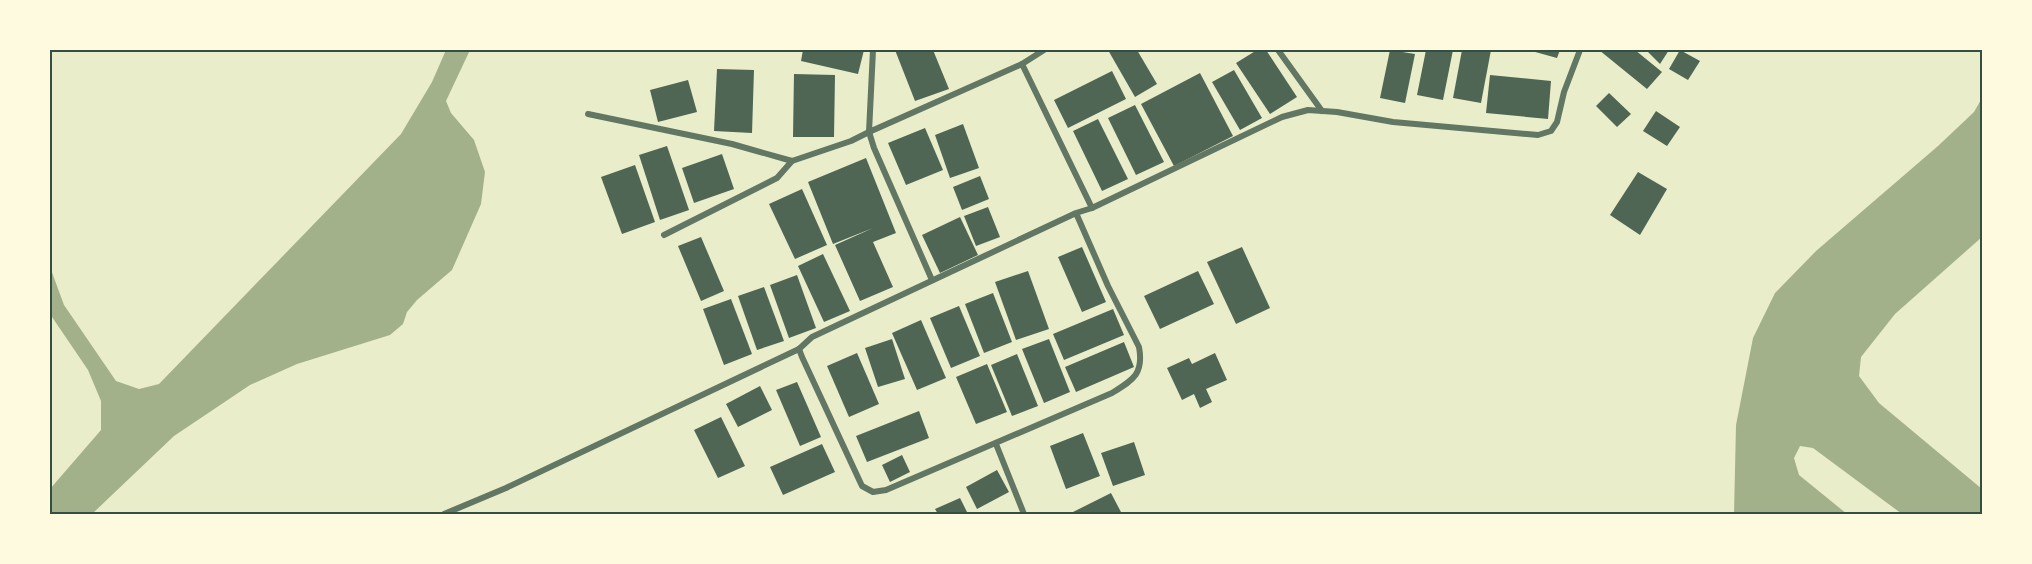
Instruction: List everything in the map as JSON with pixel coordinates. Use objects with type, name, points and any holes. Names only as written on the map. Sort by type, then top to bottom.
[{"type":"street","points":[[873,50],[869,132],[932,280]]},
{"type":"street","points":[[664,235],[777,178],[792,161],[851,141],[1022,64],[1044,50]]},
{"type":"street","points":[[1278,50],[1322,111]]},
{"type":"street","points":[[444,514],[506,488],[800,349],[812,337],[1076,213],[1092,208],[1282,117],[1308,110],[1393,122],[1538,135],[1551,131],[1557,122],[1564,92],[1580,50]]},
{"type":"street","points":[[1022,64],[1092,208]]},
{"type":"street","points":[[588,114],[732,144],[792,161]]},
{"type":"street","points":[[800,349],[862,486],[873,492],[886,490],[1112,393],[1134,379],[1141,358],[1139,347],[1108,286],[1076,213]]},
{"type":"street","points":[[996,444],[1024,514]]},
{"type":"shaded area","points":[[446,50],[470,50],[446,101],[451,113],[474,140],[485,172],[481,204],[452,270],[417,300],[407,312],[403,324],[390,335],[297,364],[250,385],[174,436],[92,514],[50,514],[50,489],[101,430],[101,401],[88,370],[50,314],[50,267],[64,305],[116,381],[139,389],[159,384],[401,134],[432,82]]},
{"type":"shaded area","points":[[1982,98],[1982,237],[1895,314],[1861,357],[1859,376],[1879,403],[1982,489],[1982,514],[1902,514],[1813,448],[1800,446],[1794,458],[1799,475],[1847,514],[1734,514],[1736,425],[1753,338],[1775,293],[1816,251],[1938,146],[1974,112]]},
{"type":"building","points":[[803,50],[864,50],[858,74],[801,61]]},
{"type":"building","points":[[895,50],[933,50],[949,89],[915,101]]},
{"type":"building","points":[[1108,50],[1137,50],[1157,84],[1135,97]]},
{"type":"building","points":[[1257,50],[1266,50],[1297,97],[1270,114],[1236,63]]},
{"type":"building","points":[[1390,50],[1415,54],[1405,103],[1380,98]]},
{"type":"building","points":[[1426,50],[1453,50],[1443,100],[1417,95]]},
{"type":"building","points":[[1462,50],[1491,50],[1481,103],[1453,98]]},
{"type":"building","points":[[1528,50],[1560,50],[1557,58]]},
{"type":"building","points":[[1599,50],[1635,50],[1662,72],[1647,89]]},
{"type":"building","points":[[1646,50],[1669,50],[1660,64]]},
{"type":"building","points":[[1680,50],[1700,61],[1688,80],[1669,69]]},
{"type":"building","points":[[717,69],[754,70],[752,133],[714,131]]},
{"type":"building","points":[[1234,70],[1262,118],[1240,130],[1212,82]]},
{"type":"building","points":[[1112,71],[1126,99],[1068,128],[1054,100]]},
{"type":"building","points":[[1200,73],[1233,136],[1174,166],[1141,104]]},
{"type":"building","points":[[794,74],[835,75],[834,137],[793,137]]},
{"type":"building","points":[[1490,75],[1551,81],[1548,119],[1486,113]]},
{"type":"building","points":[[688,80],[697,112],[658,122],[650,90]]},
{"type":"building","points":[[1609,93],[1631,114],[1617,127],[1596,106]]},
{"type":"building","points":[[1135,105],[1164,162],[1136,175],[1108,118]]},
{"type":"building","points":[[1656,111],[1680,127],[1667,146],[1643,131]]},
{"type":"building","points":[[1098,119],[1128,179],[1102,191],[1073,131]]},
{"type":"building","points":[[963,124],[979,168],[950,178],[935,135]]},
{"type":"building","points":[[925,128],[943,170],[906,185],[888,143]]},
{"type":"building","points":[[667,146],[689,210],[660,220],[639,155]]},
{"type":"building","points":[[722,154],[734,189],[694,203],[682,168]]},
{"type":"building","points":[[866,158],[896,233],[873,242],[893,287],[860,301],[835,245],[873,228],[833,244],[808,182]]},
{"type":"building","points":[[635,165],[655,222],[622,234],[601,177]]},
{"type":"building","points":[[1638,172],[1667,189],[1640,235],[1610,215]]},
{"type":"building","points":[[980,176],[989,199],[962,210],[953,187]]},
{"type":"building","points":[[802,189],[827,245],[795,259],[769,204]]},
{"type":"building","points":[[988,207],[1000,237],[976,246],[964,216]]},
{"type":"building","points":[[960,217],[978,255],[940,273],[922,235]]},
{"type":"building","points":[[701,237],[724,291],[701,301],[678,246]]},
{"type":"building","points":[[1082,247],[1106,302],[1082,312],[1058,257]]},
{"type":"building","points":[[1242,247],[1270,308],[1236,324],[1207,262]]},
{"type":"building","points":[[823,254],[850,311],[824,322],[798,266]]},
{"type":"building","points":[[1028,271],[1049,329],[1016,340],[995,282]]},
{"type":"building","points":[[1198,271],[1214,304],[1160,329],[1144,296]]},
{"type":"building","points":[[797,275],[816,328],[789,338],[770,285]]},
{"type":"building","points":[[764,287],[784,341],[757,350],[738,296]]},
{"type":"building","points":[[993,293],[1012,342],[984,353],[965,304]]},
{"type":"building","points":[[731,299],[752,354],[724,365],[703,309]]},
{"type":"building","points":[[959,306],[980,356],[951,368],[930,318]]},
{"type":"building","points":[[1113,309],[1124,335],[1064,360],[1053,334]]},
{"type":"building","points":[[921,320],[946,378],[917,390],[892,333]]},
{"type":"building","points":[[892,339],[905,379],[878,387],[865,348]]},
{"type":"building","points":[[1049,339],[1070,392],[1044,403],[1022,349]]},
{"type":"building","points":[[1124,342],[1134,367],[1076,392],[1065,367]]},
{"type":"building","points":[[857,353],[879,404],[849,417],[827,366]]},
{"type":"building","points":[[1215,353],[1227,380],[1206,389],[1212,402],[1200,408],[1194,394],[1182,400],[1167,368],[1189,358],[1192,364]]},
{"type":"building","points":[[1017,354],[1038,406],[1012,416],[991,365]]},
{"type":"building","points":[[987,364],[1007,412],[976,424],[956,377]]},
{"type":"building","points":[[797,382],[821,437],[800,446],[776,390]]},
{"type":"building","points":[[760,386],[772,410],[738,427],[726,404]]},
{"type":"building","points":[[919,411],[929,438],[867,462],[856,436]]},
{"type":"building","points":[[721,417],[745,466],[718,478],[694,430]]},
{"type":"building","points":[[1083,433],[1100,476],[1066,489],[1050,446]]},
{"type":"building","points":[[1134,442],[1145,475],[1113,486],[1101,453]]},
{"type":"building","points":[[822,444],[835,472],[783,495],[770,467]]},
{"type":"building","points":[[902,455],[910,472],[890,482],[882,465]]},
{"type":"building","points":[[997,470],[1009,492],[977,509],[966,487]]},
{"type":"building","points":[[1111,493],[1122,514],[1069,514]]},
{"type":"building","points":[[960,498],[968,514],[938,514],[935,509]]}]
